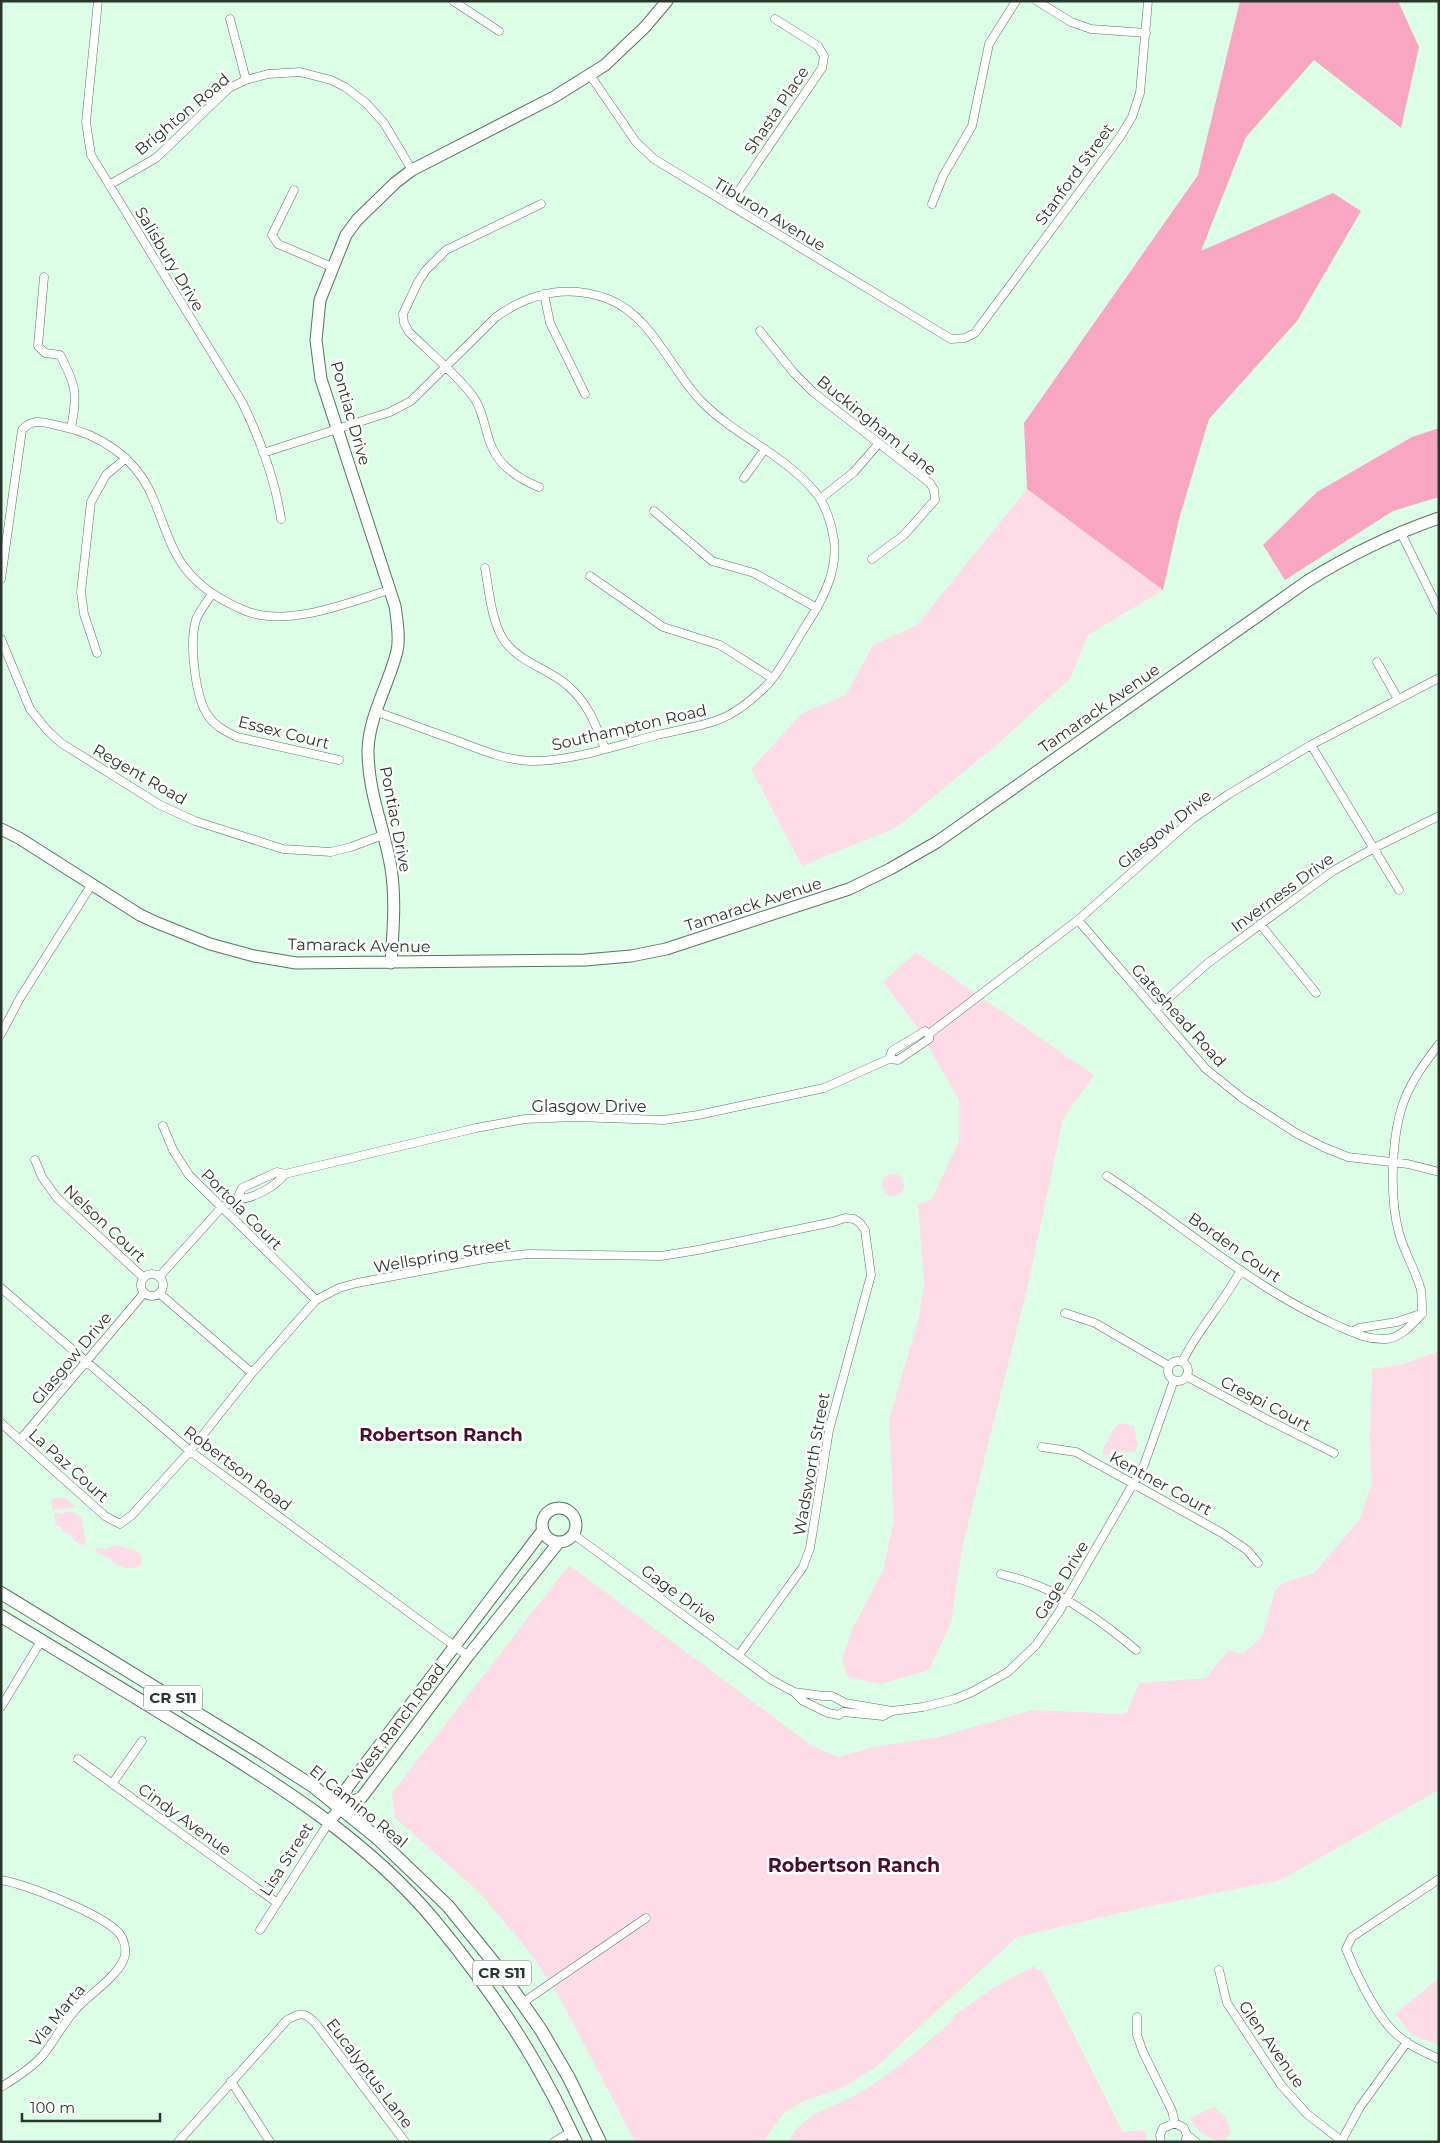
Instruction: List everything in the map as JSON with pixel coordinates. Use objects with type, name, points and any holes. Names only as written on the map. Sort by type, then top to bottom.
[{"type":"main road","name":"Pontiac Drive","points":[[391,963],[394,904],[391,868],[369,781],[368,748],[370,733],[398,650],[397,620],[390,590],[321,379],[316,340],[320,300],[346,235],[357,220],[394,183],[412,170],[554,97],[605,65],[645,27],[667,1]]},
{"type":"main road","name":"Tamarack Avenue","points":[[1,829],[19,838],[140,915],[210,944],[254,956],[296,963],[584,960],[631,956],[666,949],[849,889],[890,869],[937,842],[1306,582],[1348,556],[1400,531],[1439,518]]},
{"type":"main road","points":[[567,1510],[574,1518],[576,1524],[573,1534],[569,1539],[559,1542],[549,1539],[543,1530],[542,1524],[546,1514],[550,1511],[567,1510]]},
{"type":"main road","name":"West Ranch Road","points":[[341,1807],[347,1788],[543,1530]]},
{"type":"main road","name":"West Ranch Road","points":[[341,1807],[361,1798],[468,1656],[559,1542]]},
{"type":"main road","name":"El Camino Real","points":[[1,1593],[260,1752],[341,1807],[376,1836],[448,1906],[495,1964],[541,2030],[569,2078],[600,2142]]},
{"type":"main road","name":"El Camino Real","points":[[1,1616],[277,1784],[329,1822],[399,1884],[439,1927],[478,1977],[523,2042],[550,2088],[573,2137]]},
{"type":"main road","name":"Lisa Street","points":[[329,1822],[341,1807]]},
{"type":"street","name":"Salisbury Drive","points":[[98,1],[86,122],[91,155],[242,402],[264,453],[278,499],[281,519]]},
{"type":"street","points":[[453,1],[499,31]]},
{"type":"street","points":[[932,204],[944,176],[972,126],[989,44],[1016,1]]},
{"type":"street","points":[[1037,1],[1071,22],[1091,29],[1146,33]]},
{"type":"street","name":"Stanford Street","points":[[965,338],[975,333],[1120,137],[1132,116],[1140,93],[1148,1]]},
{"type":"street","points":[[230,19],[246,80]]},
{"type":"street","name":"Shasta Place","points":[[729,205],[822,68],[824,56],[818,46],[774,19]]},
{"type":"street","name":"Brighton Road","points":[[109,185],[156,158],[229,88],[246,80],[268,74],[300,72],[331,80],[345,87],[366,103],[384,123],[412,170]]},
{"type":"street","name":"Tiburon Avenue","points":[[590,75],[636,142],[654,159],[951,339],[965,338]]},
{"type":"street","points":[[294,190],[272,235],[278,244],[332,267]]},
{"type":"street","points":[[540,487],[527,482],[506,468],[499,460],[491,445],[484,419],[476,402],[467,389],[409,332],[404,323],[403,314],[418,282],[426,270],[446,250],[541,204]]},
{"type":"street","points":[[44,277],[38,346],[45,353],[60,355],[71,377],[75,390],[76,405],[71,428]]},
{"type":"street","name":"Southampton Road","points":[[264,453],[390,412],[411,400],[446,368],[496,317],[511,306],[544,294],[563,290],[584,292],[609,299],[628,309],[644,324],[678,374],[701,401],[713,412],[782,461],[815,491],[827,513],[834,544],[832,570],[824,596],[767,686],[748,702],[719,720],[605,749],[548,760],[527,761],[492,754],[377,712]]},
{"type":"street","points":[[544,294],[550,323],[586,394]]},
{"type":"street","name":"Buckingham Lane","points":[[760,331],[794,373],[813,392],[930,483],[934,490],[934,500],[904,536],[872,559]]},
{"type":"street","points":[[1,579],[22,430],[28,424],[36,421],[71,428],[98,438],[126,458],[138,471],[151,494],[174,551],[186,570],[212,594],[247,611],[261,615],[308,615],[390,590]]},
{"type":"street","points":[[820,499],[854,472],[879,443]]},
{"type":"street","points":[[744,478],[766,450]]},
{"type":"street","points":[[97,654],[84,614],[81,592],[91,502],[106,475],[126,458]]},
{"type":"street","points":[[654,511],[712,561],[754,573],[817,608]]},
{"type":"street","points":[[1400,531],[1439,610]]},
{"type":"street","points":[[485,568],[496,620],[503,638],[522,659],[568,686],[584,703],[605,749]]},
{"type":"street","points":[[590,576],[663,627],[720,645],[772,678]]},
{"type":"street","name":"Essex Court","points":[[212,594],[196,619],[192,645],[202,706],[210,718],[222,730],[237,737],[339,760]]},
{"type":"street","name":"Regent Road","points":[[1,639],[30,709],[47,730],[61,743],[160,805],[195,821],[283,849],[331,852],[383,835]]},
{"type":"street","points":[[1377,662],[1398,699]]},
{"type":"street","name":"Glasgow Drive","points":[[237,1198],[242,1188],[277,1172],[285,1174],[476,1128],[525,1119],[575,1117],[664,1120],[698,1116],[824,1088],[889,1059],[895,1049],[925,1031],[929,1034],[1078,920],[1191,820],[1229,794],[1311,745],[1439,678]]},
{"type":"street","points":[[1311,745],[1399,890]]},
{"type":"street","name":"Inverness Drive","points":[[1155,1010],[1208,963],[1334,870],[1439,816]]},
{"type":"street","points":[[1,1034],[92,884]]},
{"type":"street","name":"Gateshead Road","points":[[1078,920],[1206,1069],[1242,1098],[1296,1134],[1348,1157],[1393,1164],[1408,1164],[1439,1172]]},
{"type":"street","points":[[1260,924],[1316,993]]},
{"type":"street","points":[[1352,1332],[1359,1328],[1375,1328],[1422,1314],[1421,1291],[1399,1233],[1394,1202],[1393,1164],[1396,1138],[1406,1097],[1425,1062],[1439,1044]]},
{"type":"street","name":"Portola Court","points":[[164,1126],[173,1150],[189,1176],[316,1300]]},
{"type":"street","name":"Nelson Court","points":[[36,1160],[42,1177],[57,1198],[144,1278]]},
{"type":"street","name":"Glasgow Drive","points":[[159,1277],[221,1208],[237,1198],[252,1196],[264,1190],[280,1180],[285,1174]]},
{"type":"street","name":"Borden Court","points":[[1107,1176],[1241,1270],[1300,1308],[1357,1336],[1393,1337],[1405,1332],[1422,1314]]},
{"type":"street","points":[[260,1180],[264,1190]]},
{"type":"street","name":"Wellspring Street","points":[[120,1524],[132,1516],[190,1451],[252,1373],[316,1300],[339,1288],[484,1259],[528,1254],[661,1256],[698,1250],[845,1218],[854,1219],[865,1230]]},
{"type":"street","name":"Wadsworth Street","points":[[739,1655],[803,1567],[810,1548],[828,1430],[871,1275],[865,1230]]},
{"type":"street","points":[[1182,1362],[1193,1341],[1241,1270]]},
{"type":"street","points":[[152,1274],[159,1277],[164,1287],[160,1294],[153,1297],[144,1294],[141,1286],[144,1278],[152,1274]]},
{"type":"street","name":"Robertson Road","points":[[1,1288],[190,1451],[468,1656]]},
{"type":"street","name":"Glasgow Drive","points":[[20,1440],[144,1294]]},
{"type":"street","points":[[160,1294],[252,1373]]},
{"type":"street","points":[[1065,1313],[1096,1323],[1169,1366]]},
{"type":"street","points":[[1375,1328],[1378,1338]]},
{"type":"street","points":[[1173,1362],[1182,1362],[1187,1367],[1186,1376],[1181,1380],[1174,1380],[1169,1376],[1169,1366],[1173,1362]]},
{"type":"street","name":"Crespi Court","points":[[1186,1376],[1334,1453]]},
{"type":"street","name":"Gage Drive","points":[[794,1692],[832,1696],[845,1703],[892,1711],[923,1707],[955,1699],[1008,1672],[1036,1645],[1059,1612],[1133,1484],[1146,1458],[1174,1380]]},
{"type":"street","name":"La Paz Court","points":[[1,1423],[106,1516],[120,1524]]},
{"type":"street","name":"Kentner Court","points":[[1042,1447],[1076,1452],[1222,1532],[1247,1550],[1258,1563]]},
{"type":"street","name":"Gage Drive","points":[[573,1534],[770,1679],[794,1692],[803,1701],[828,1713],[839,1715],[843,1712],[883,1716],[892,1711]]},
{"type":"street","points":[[1001,1574],[1032,1583],[1065,1600],[1122,1638],[1136,1650]]},
{"type":"street","points":[[1,1707],[41,1641]]},
{"type":"street","points":[[843,1712],[845,1703]]},
{"type":"street","points":[[112,1784],[142,1742]]},
{"type":"street","name":"Cindy Avenue","points":[[78,1759],[276,1902]]},
{"type":"street","name":"Lisa Street","points":[[260,1930],[276,1902],[329,1822]]},
{"type":"street","points":[[1439,1879],[1358,1934],[1348,1943],[1346,1949],[1374,2004],[1392,2030],[1407,2042],[1439,2059]]},
{"type":"street","name":"Via Marta","points":[[1,1880],[52,1896],[112,1927],[120,1935],[125,1946],[125,1956],[120,1967],[76,2009],[42,2056],[21,2075],[1,2087]]},
{"type":"street","points":[[522,2003],[646,1918]]},
{"type":"street","name":"Glen Avenue","points":[[1219,1970],[1227,2003],[1281,2085],[1307,2114],[1342,2141]]},
{"type":"street","name":"Eucalyptus Lane","points":[[231,2081],[287,2020],[295,2015],[307,2015],[317,2025],[405,2142]]},
{"type":"street","points":[[1137,2017],[1137,2035],[1172,2111],[1175,2123],[1184,2128],[1186,2138],[1196,2142]]},
{"type":"street","points":[[1342,2141],[1377,2080],[1407,2042]]},
{"type":"street","points":[[178,2142],[231,2081],[270,2142]]},
{"type":"street","points":[[1161,2142],[1160,2135],[1163,2128],[1175,2123]]},
{"type":"street","points":[[554,2142],[573,2137]]},
{"type":"shaded area","points":[[1240,1],[1398,1],[1419,47],[1401,128],[1314,60],[1246,137],[1201,251],[1333,193],[1361,211],[1297,321],[1209,419],[1179,519],[1163,590],[1027,489],[1024,423],[1198,175]]},
{"type":"shaded area","points":[[1439,428],[1439,497],[1393,511],[1285,580],[1263,545],[1317,492],[1412,437]]},
{"type":"shaded area","points":[[1027,489],[1163,590],[1088,635],[1070,679],[994,747],[897,827],[802,866],[751,769],[802,713],[846,695],[873,645],[917,625]]},
{"type":"shaded area","points":[[916,952],[1094,1075],[1063,1119],[1028,1285],[962,1548],[951,1623],[929,1670],[881,1684],[848,1677],[842,1659],[853,1627],[883,1571],[894,1520],[889,1420],[919,1317],[924,1283],[918,1204],[932,1199],[959,1141],[959,1100],[917,1027],[883,982]]},
{"type":"shaded area","points":[[893,1174],[901,1177],[904,1185],[901,1193],[893,1196],[885,1193],[882,1185],[885,1177]]},
{"type":"shaded area","points":[[1439,1351],[1439,1793],[1437,1791],[1281,1880],[1132,1910],[1017,1937],[876,2067],[842,2088],[804,2101],[783,2114],[767,2136],[766,2142],[635,2142],[560,1998],[532,1955],[479,1892],[395,1818],[392,1793],[569,1565],[811,1745],[838,1757],[874,1747],[939,1737],[1032,1710],[1126,1714],[1139,1683],[1206,1678],[1228,1651],[1243,1654],[1262,1637],[1275,1591],[1284,1582],[1313,1574],[1359,1521],[1371,1486],[1372,1369],[1403,1364]]},
{"type":"shaded area","points":[[1121,1423],[1134,1426],[1138,1443],[1135,1452],[1119,1452],[1112,1449],[1108,1456],[1102,1453],[1113,1430]]},
{"type":"shaded area","points":[[64,1497],[76,1507],[53,1510],[51,1499]]},
{"type":"shaded area","points":[[72,1511],[81,1517],[86,1544],[81,1545],[72,1539],[72,1535],[63,1532],[60,1526],[56,1527],[54,1514]]},
{"type":"shaded area","points":[[114,1545],[136,1550],[142,1557],[141,1565],[125,1568],[100,1554],[94,1548],[107,1549]]},
{"type":"shaded area","points":[[1034,1966],[1036,1970],[1041,1969],[1123,2132],[1145,2130],[1148,2142],[788,2142],[794,2132],[810,2117],[871,2086],[953,2020],[953,2016],[993,1988]]},
{"type":"shaded area","points":[[1439,1978],[1439,2045],[1412,2035],[1395,2014]]},
{"type":"shaded area","points":[[1214,2107],[1226,2118],[1231,2132],[1225,2140],[1213,2139],[1204,2135],[1196,2128],[1190,2118]]},
{"type":"district","name":"Robertson Ranch","points":[[441,1435]]},
{"type":"district","name":"Robertson Ranch","points":[[854,1865]]}]
